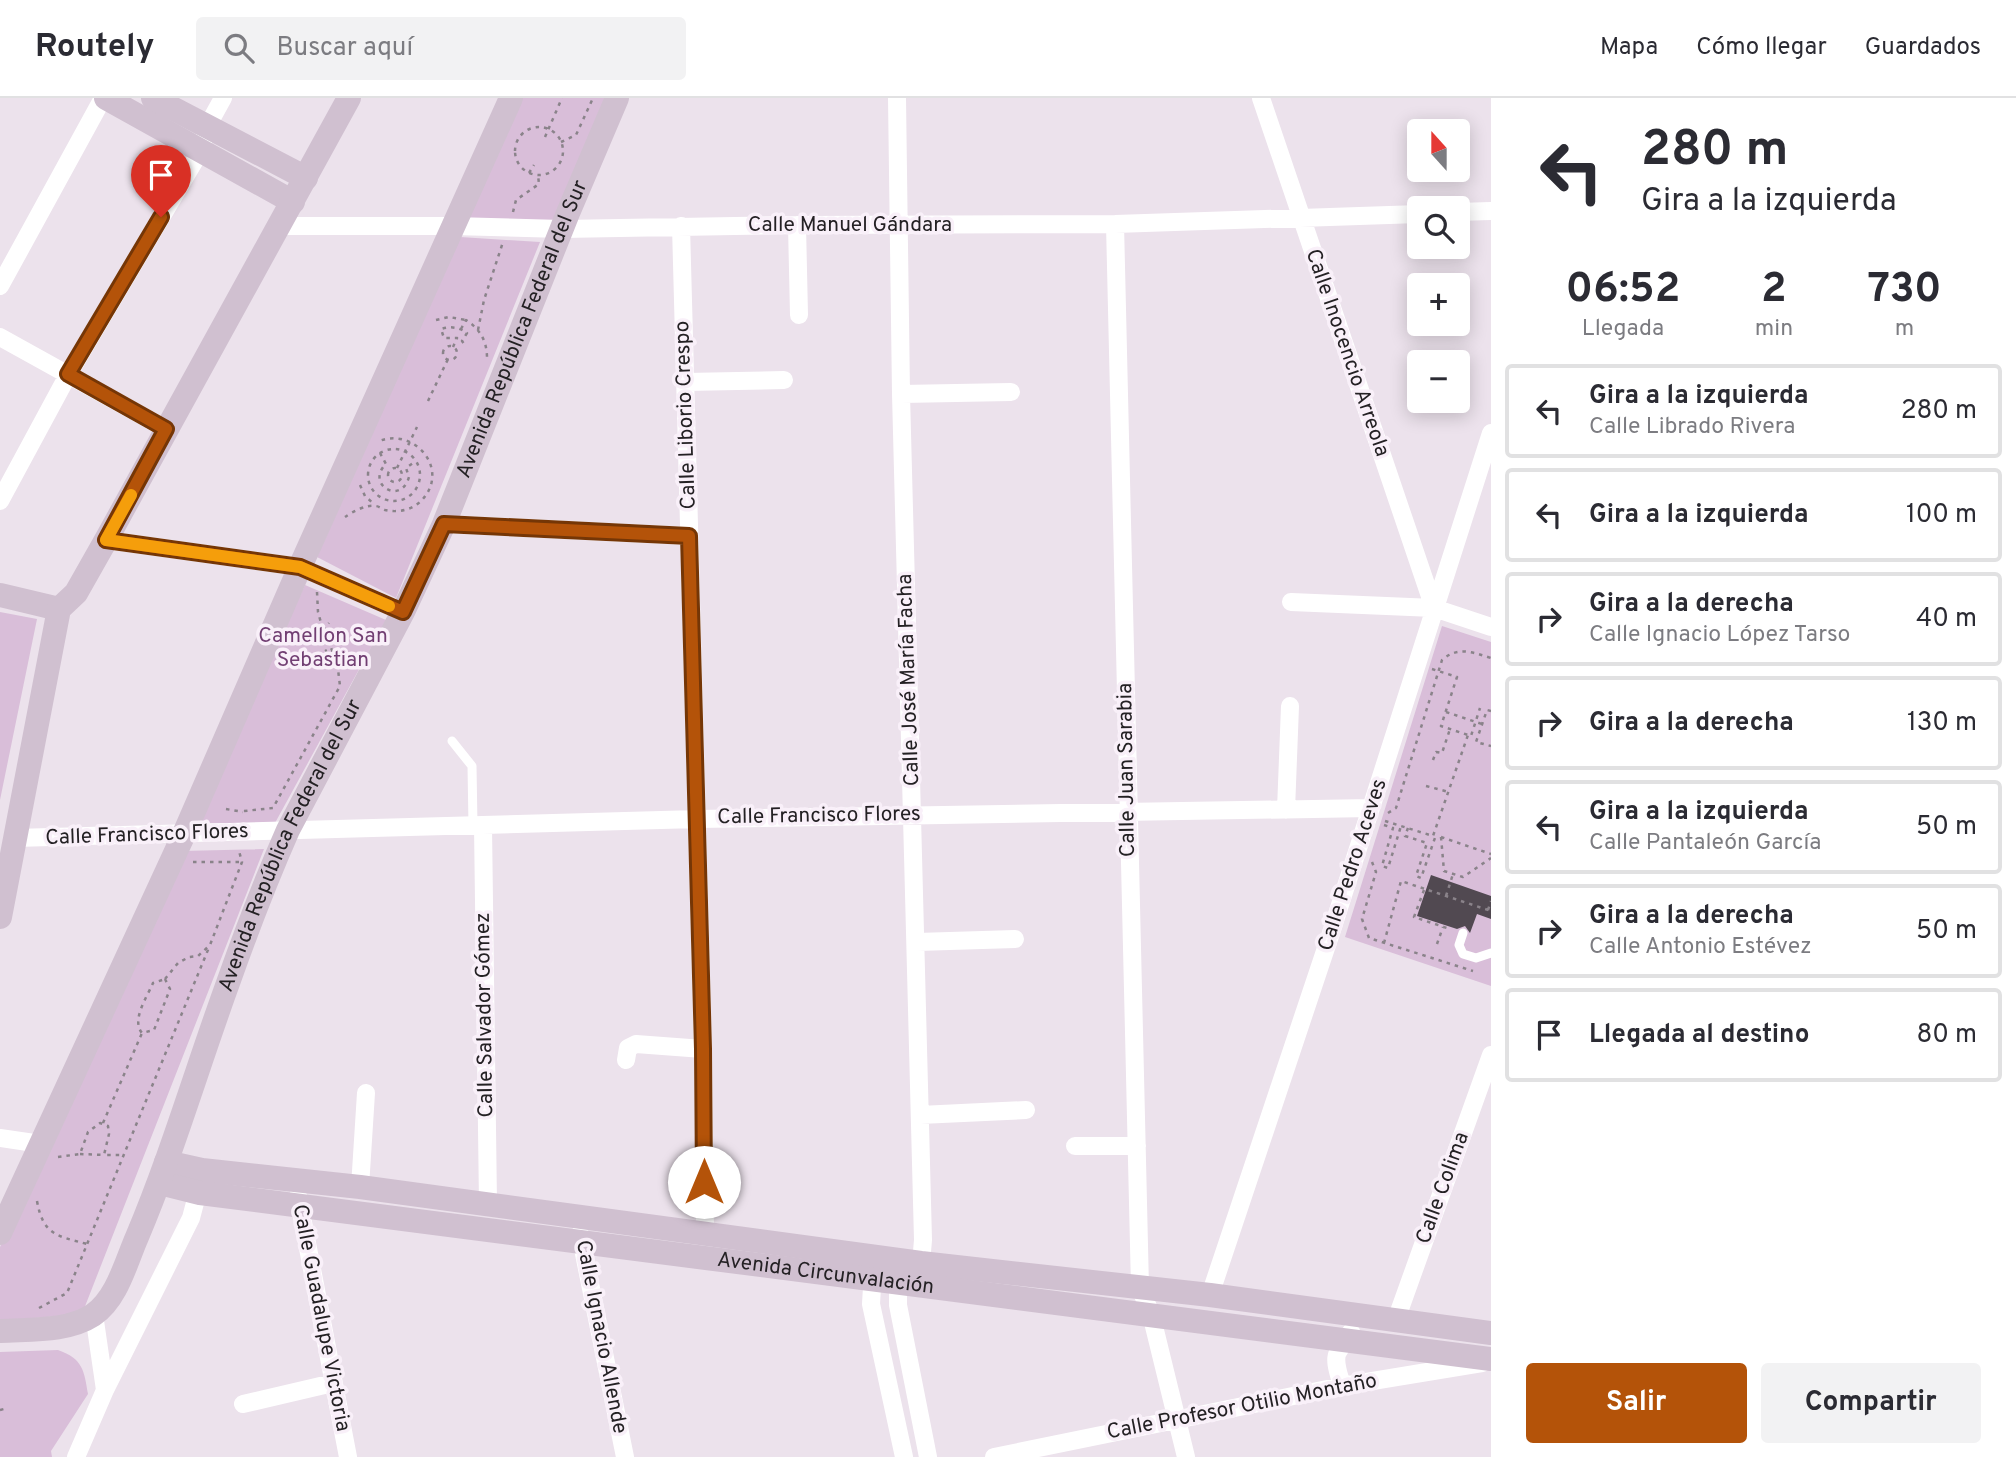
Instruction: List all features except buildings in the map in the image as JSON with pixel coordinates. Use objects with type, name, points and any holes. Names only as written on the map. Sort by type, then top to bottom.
[{"type":"street","points":[[0,286],[104,98],[306,178]]},
{"type":"street","points":[[153,98],[204,139],[292,202]]},
{"type":"street","points":[[0,501],[68,374],[204,139],[223,98]]},
{"type":"street","points":[[0,917],[59,608],[76,593],[281,226],[349,98]]},
{"type":"street","points":[[0,1233],[46,1152],[300,567],[511,98]]},
{"type":"street","name":"Avenida República Federal del Sur","points":[[94,1314],[109,1297],[119,1279],[163,1172],[227,984],[288,830],[403,612],[444,524],[617,98]]},
{"type":"street","name":"Calle José María Facha","points":[[897,98],[901,394],[923,1240],[920,1263]]},
{"type":"street","name":"Calle Inocencio Arreola","points":[[1261,98],[1434,608]]},
{"type":"street","points":[[1470,212],[1491,211]]},
{"type":"street","name":"Calle Manuel Gándara","points":[[281,226],[562,229],[1115,224],[1407,215]]},
{"type":"street","name":"Calle Juan Sarabia","points":[[1115,224],[1140,1288],[1151,1314],[1186,1457]]},
{"type":"street","points":[[797,225],[799,314]]},
{"type":"street","name":"Calle Liborio Crespo","points":[[681,226],[703,1049],[705,1234]]},
{"type":"street","points":[[0,337],[166,429]]},
{"type":"street","points":[[685,382],[785,380]]},
{"type":"street","points":[[901,394],[1011,392]]},
{"type":"street","name":"Calle Pedro Aceves","points":[[1210,1295],[1371,808],[1491,433]]},
{"type":"street","points":[[444,524],[689,536]]},
{"type":"street","points":[[106,540],[300,567],[403,612]]},
{"type":"street","points":[[0,595],[59,608]]},
{"type":"street","points":[[1291,602],[1434,608],[1491,627]]},
{"type":"street","points":[[1286,810],[1290,706]]},
{"type":"street","name":"Calle Francisco Flores","points":[[15,838],[913,814],[1371,808]]},
{"type":"street","name":"Calle Salvador Gómez","points":[[478,826],[488,1204]]},
{"type":"street","points":[[916,942],[1015,939]]},
{"type":"street","points":[[626,1060],[628,1048],[636,1044],[703,1049]]},
{"type":"street","name":"Calle Colima","points":[[1396,1321],[1491,1055]]},
{"type":"street","points":[[360,1187],[366,1093]]},
{"type":"street","points":[[920,1115],[1026,1110]]},
{"type":"street","points":[[0,1138],[46,1152]]},
{"type":"street","points":[[1075,1146],[1138,1146]]},
{"type":"street","name":"Avenida Circunvalación","points":[[163,1172],[300,1205],[433,1210],[488,1204],[920,1263],[1210,1295],[1491,1333]]},
{"type":"street","name":"Avenida Circunvalación","points":[[201,1182],[295,1180],[360,1187],[433,1210],[582,1242],[1491,1360]]},
{"type":"street","name":"Calle Guadalupe Victoria","points":[[295,1180],[348,1457]]},
{"type":"street","points":[[76,1457],[105,1390],[191,1218],[201,1182]]},
{"type":"street","name":"Calle Ignacio Allende","points":[[577,1217],[625,1457]]},
{"type":"street","points":[[892,1259],[872,1287],[871,1304],[904,1457]]},
{"type":"street","points":[[920,1263],[901,1283],[898,1305],[928,1457]]},
{"type":"street","points":[[0,1331],[61,1327],[94,1314],[105,1390]]},
{"type":"street","points":[[1342,1386],[1336,1359],[1338,1351],[1348,1341],[1358,1317]]},
{"type":"street","name":"Calle Profesor Otilio Montaño","points":[[994,1457],[1342,1386],[1491,1360]]},
{"type":"street","points":[[243,1404],[333,1383]]},
{"type":"lane","points":[[452,741],[472,765],[478,826]]},
{"type":"lane","points":[[1463,933],[1459,945],[1463,954],[1476,958],[1491,953]]},
{"type":"path","points":[[545,137],[562,98]]},
{"type":"path","points":[[561,142],[576,135],[593,98]]},
{"type":"path","points":[[530,129],[548,129],[556,134],[561,142],[563,151],[559,164],[548,173],[529,173],[517,161],[515,148],[518,139],[530,129]]},
{"type":"path","points":[[529,173],[534,165]]},
{"type":"path","points":[[512,215],[516,200],[539,184],[538,174]]},
{"type":"path","points":[[478,330],[484,300],[504,240]]},
{"type":"path","points":[[436,320],[449,317],[466,320],[478,330],[487,350],[486,367]]},
{"type":"path","points":[[461,329],[466,320]]},
{"type":"path","points":[[449,327],[467,332],[463,343],[457,338],[444,338],[441,329],[449,327]]},
{"type":"path","points":[[453,347],[457,338]]},
{"type":"path","points":[[448,359],[444,356],[444,351],[453,347]]},
{"type":"path","points":[[448,359],[456,357],[457,352],[453,347]]},
{"type":"path","points":[[428,401],[448,359]]},
{"type":"path","points":[[397,468],[417,427]]},
{"type":"path","points":[[358,478],[365,495],[375,505],[397,511],[408,509],[422,500],[430,488],[430,462],[421,448],[411,441],[392,438],[374,444]]},
{"type":"path","points":[[391,449],[406,451],[416,461],[420,475],[415,491],[402,499],[384,499],[372,488],[368,476],[370,464],[380,453],[391,449]]},
{"type":"path","points":[[380,453],[386,464],[380,471],[380,480],[388,490],[398,491],[405,486],[409,477],[406,468],[416,461]]},
{"type":"path","points":[[392,481],[389,472],[392,468],[397,468]]},
{"type":"path","points":[[392,481],[398,481],[401,477],[397,468]]},
{"type":"path","points":[[388,490],[392,481]]},
{"type":"path","points":[[405,486],[415,491]]},
{"type":"path","points":[[398,491],[402,499]]},
{"type":"path","points":[[380,508],[384,499]]},
{"type":"path","points":[[343,521],[345,516],[355,511],[375,505]]},
{"type":"path","points":[[226,809],[244,811],[273,808],[340,685],[337,661],[317,612],[317,590]]},
{"type":"path","points":[[310,631],[323,630],[329,623]]},
{"type":"path","points":[[325,651],[331,648]]},
{"type":"path","points":[[1401,826],[1388,868],[1382,866],[1394,828],[1384,825],[1385,821],[1388,813],[1396,808],[1441,660],[1448,654],[1467,650],[1491,658]]},
{"type":"path","points":[[1429,668],[1457,677],[1441,726],[1491,746]]},
{"type":"path","points":[[1408,828],[1405,836],[1427,843],[1416,876],[1421,878],[1480,708]]},
{"type":"path","points":[[1476,741],[1487,710],[1491,711]]},
{"type":"path","points":[[1446,712],[1482,724]]},
{"type":"path","points":[[1433,760],[1436,752],[1442,753],[1450,729]]},
{"type":"path","points":[[1453,780],[1458,782]]},
{"type":"path","points":[[1426,786],[1449,792]]},
{"type":"path","points":[[239,821],[244,811]]},
{"type":"path","points":[[1392,823],[1490,855]]},
{"type":"path","points":[[1441,837],[1444,871],[1463,877],[1490,855],[1491,848]]},
{"type":"path","points":[[33,1311],[53,1303],[67,1293],[210,945],[242,862],[239,851]]},
{"type":"path","points":[[1376,852],[1372,865],[1376,873],[1362,919],[1369,938],[1470,971],[1477,970]]},
{"type":"path","points":[[211,863],[242,862]]},
{"type":"path","points":[[1446,896],[1453,874]]},
{"type":"path","points":[[1384,943],[1401,881],[1489,910],[1491,901]]},
{"type":"path","points":[[1424,888],[1414,917],[1463,933]]},
{"type":"path","points":[[1437,944],[1443,927]]},
{"type":"path","points":[[142,1033],[137,1020],[153,984],[165,979],[178,963],[198,956],[210,945]]},
{"type":"path","points":[[142,1033],[154,1030],[170,989],[165,979]]},
{"type":"path","points":[[103,1123],[142,1033]]},
{"type":"path","points":[[80,1154],[88,1132],[93,1126],[103,1123],[108,1126],[109,1134],[104,1154]]},
{"type":"path","points":[[46,1152],[124,1155]]},
{"type":"path","points":[[40,1219],[54,1234],[87,1244]]},
{"type":"green space","points":[[520,98],[610,98],[554,224],[466,220]]},
{"type":"green space","points":[[460,237],[540,242],[396,598],[317,557]]},
{"type":"green space","name":"Camellon San Sebastian","points":[[305,585],[386,620],[275,823],[192,823]]},
{"type":"green space","points":[[0,612],[37,619],[0,800]]},
{"type":"green space","points":[[1442,626],[1491,642],[1491,986],[1345,937]]},
{"type":"green space","points":[[264,849],[82,1314],[0,1321],[0,1247],[182,851]]},
{"type":"green space","points":[[58,1350],[73,1357],[81,1366],[88,1394],[51,1451],[52,1457],[0,1457],[0,1352]]},
{"type":"slow traffic","points":[[131,495],[106,540],[300,567],[389,606]]},
{"type":"route","points":[[161,217],[68,374],[166,429],[106,540],[300,567],[403,612],[444,524],[689,536],[704,1182]]}]
